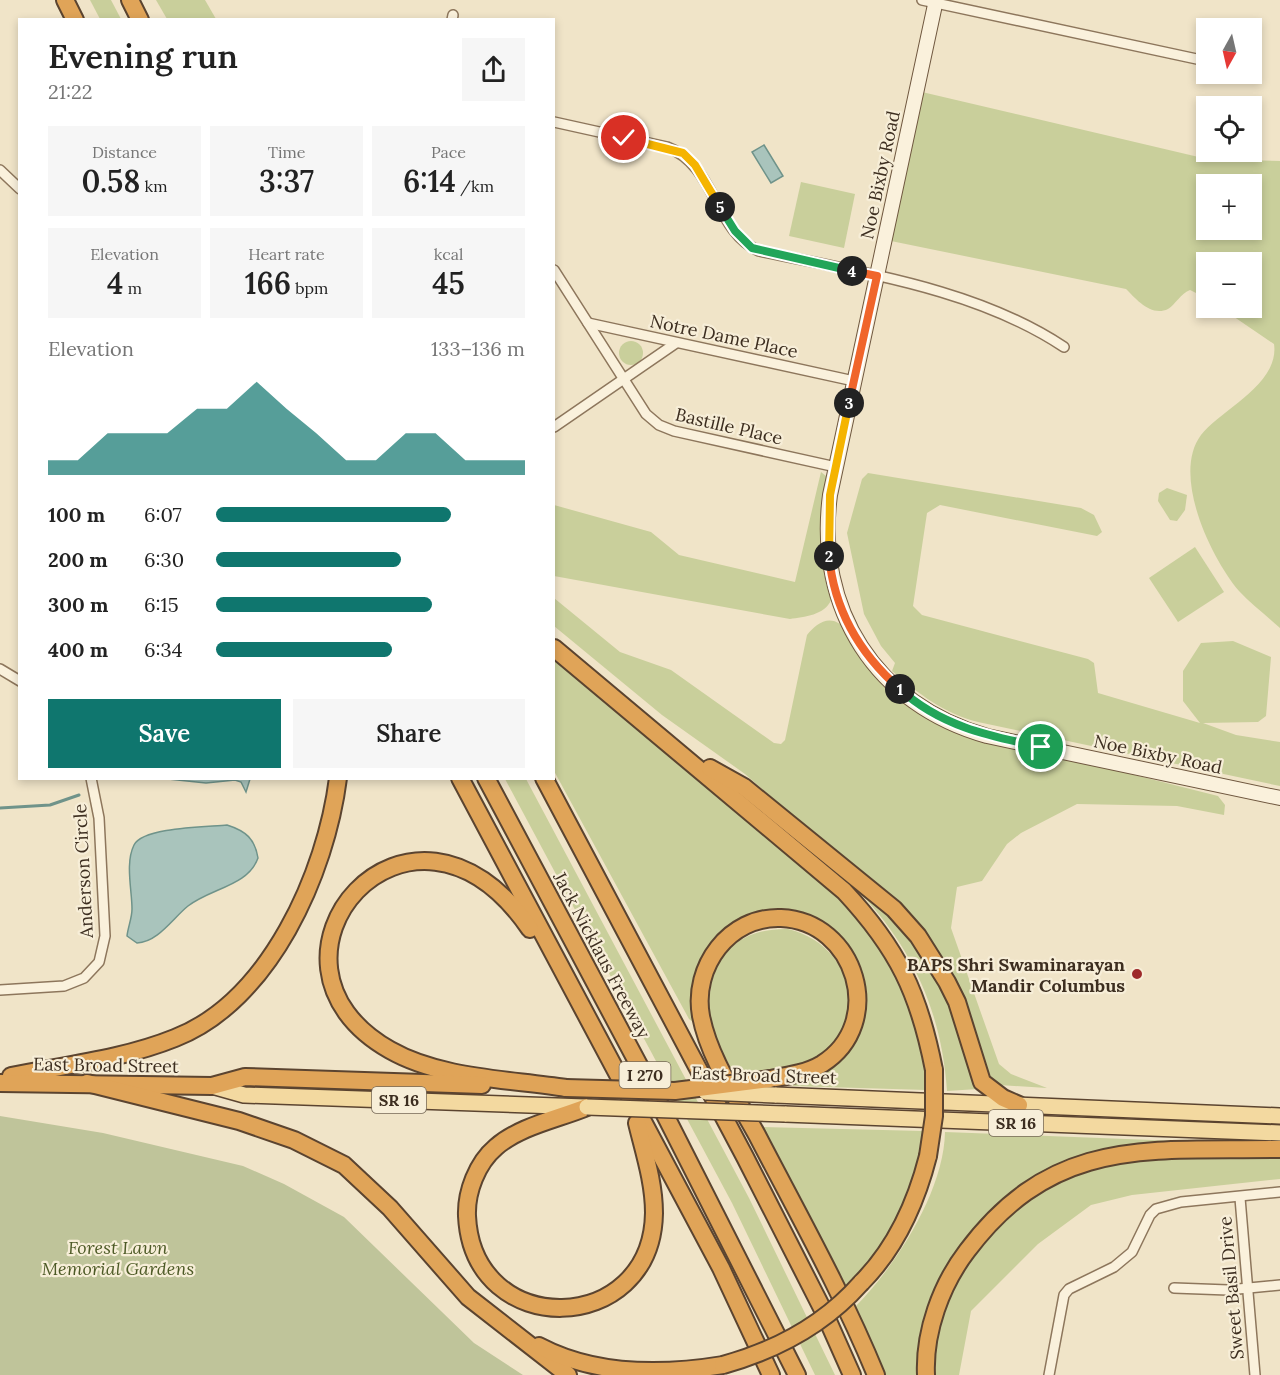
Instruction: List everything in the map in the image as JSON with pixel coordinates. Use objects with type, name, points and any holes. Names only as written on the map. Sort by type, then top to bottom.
[{"type":"highway","points":[[130,0],[139,18]]},
{"type":"highway","points":[[496,1321],[543,1348],[567,1358],[612,1369],[660,1373],[723,1365],[773,1348],[799,1335],[832,1312],[881,1260],[905,1221],[916,1197],[928,1156],[934,1116],[934,1070],[925,1024],[909,980],[896,956],[864,913],[844,891],[555,649]]},
{"type":"highway","points":[[670,746],[744,787],[894,909],[918,936],[947,982],[957,1002],[982,1082],[1003,1098],[1019,1105]]},
{"type":"highway","points":[[0,1078],[136,1052],[178,1038],[218,1013],[253,981],[268,962],[292,920],[324,840],[338,780]]},
{"type":"highway","points":[[461,780],[721,1268],[771,1375]]},
{"type":"highway","name":"Jack Nicklaus Freeway","points":[[487,780],[664,1111],[797,1375]]},
{"type":"highway","name":"Jack Nicklaus Freeway","points":[[545,780],[746,1157],[824,1312],[852,1375]]},
{"type":"highway","points":[[567,1088],[452,1071],[392,1051],[357,1027],[341,1005],[329,969],[330,944],[342,909],[366,882],[396,865],[441,861],[478,874],[505,897],[568,982]]},
{"type":"highway","name":"East Broad Street","points":[[0,1083],[212,1086],[245,1077],[675,1091],[772,1087],[822,1064],[835,1053],[846,1039],[854,1021],[858,1002],[854,973],[841,950],[815,927],[797,920],[780,918],[762,920],[744,928],[719,946],[708,963],[702,980],[701,1017],[723,1071],[849,1312],[876,1375]]},
{"type":"highway","points":[[87,1083],[239,1121],[294,1140],[344,1165],[390,1208],[468,1297],[568,1375]]},
{"type":"highway","points":[[587,1107],[509,1137],[485,1159],[470,1188],[466,1210],[468,1232],[474,1253],[498,1286],[532,1305],[568,1309],[587,1305],[610,1295],[630,1278],[644,1256],[652,1231],[653,1194],[632,1102]]},
{"type":"highway","points":[[926,1375],[932,1326],[946,1283],[959,1262],[1007,1204],[1036,1184],[1064,1168],[1125,1152],[1280,1149]]},
{"type":"highway","points":[[747,1324],[761,1375]]},
{"type":"main road","name":"East Broad Street","points":[[212,1086],[244,1095],[1280,1133]]},
{"type":"main road","name":"East Broad Street","points":[[772,1087],[1019,1105],[1280,1116]]},
{"type":"street","points":[[931,1],[1196,59]]},
{"type":"street","name":"Noe Bixby Road","points":[[931,1],[877,276],[836,466],[827,535],[830,573],[849,627],[869,658],[915,703],[959,727],[987,736],[1280,798]]},
{"type":"street","points":[[555,122],[667,147],[683,153],[695,165],[735,231],[752,248],[948,294],[1038,330],[1064,347]]},
{"type":"street","points":[[0,170],[18,187]]},
{"type":"street","name":"Bastille Place","points":[[555,272],[646,414],[658,425],[674,431],[836,466]]},
{"type":"street","name":"Notre Dame Place","points":[[588,323],[854,381]]},
{"type":"street","points":[[555,426],[676,343]]},
{"type":"street","points":[[0,669],[18,680]]},
{"type":"street","name":"Anderson Circle","points":[[0,990],[64,986],[84,978],[99,962],[105,936],[99,818],[91,780]]},
{"type":"street","points":[[1049,1375],[1064,1295],[1069,1289],[1114,1267],[1132,1252],[1150,1215],[1156,1209],[1181,1202],[1240,1198],[1280,1192]]},
{"type":"street","name":"Sweet Basil Drive","points":[[1240,1198],[1255,1375]]},
{"type":"street","points":[[1173,1288],[1206,1290],[1280,1285]]},
{"type":"green space","points":[[90,0],[111,0],[120,18],[99,18]]},
{"type":"green space","points":[[156,0],[205,0],[215,18],[166,18]]},
{"type":"green space","points":[[922,92],[1196,156],[1196,162],[1280,161],[1280,628],[1239,591],[1217,558],[1198,516],[1190,472],[1193,452],[1201,435],[1259,384],[1268,372],[1273,358],[1274,344],[1236,318],[1262,318],[1262,252],[1196,252],[1196,293],[1190,290],[1168,309],[1162,311],[1144,306],[1126,289],[891,241]]},
{"type":"green space","points":[[801,182],[855,194],[844,248],[789,236]]},
{"type":"green space","points":[[631,341],[640,344],[643,353],[640,362],[631,365],[622,362],[619,353],[622,344]]},
{"type":"green space","points":[[821,472],[827,480],[821,526],[822,556],[831,600],[819,612],[790,619],[555,576],[555,505],[651,532],[679,555],[795,582]]},
{"type":"green space","points":[[868,473],[1081,508],[1094,515],[1102,532],[1097,536],[940,505],[927,513],[913,606],[922,615],[1088,659],[1094,663],[1098,693],[1200,723],[1183,701],[1183,671],[1201,643],[1233,641],[1271,657],[1266,716],[1258,722],[1203,723],[1236,735],[1280,742],[1280,786],[978,722],[943,708],[912,687],[892,671],[895,663],[881,646],[864,614],[847,533],[862,479]]},
{"type":"green space","points":[[1167,488],[1187,495],[1185,510],[1177,521],[1170,520],[1158,501],[1159,493]]},
{"type":"green space","points":[[1195,547],[1224,592],[1178,622],[1149,578]]},
{"type":"green space","points":[[555,599],[620,652],[671,670],[774,743],[781,744],[785,740],[807,635],[822,622],[835,621],[840,624],[862,656],[886,684],[915,708],[948,728],[1218,796],[1225,805],[1224,815],[1177,806],[1077,804],[1021,833],[1007,844],[982,881],[957,887],[951,928],[999,1064],[1011,1074],[1047,1088],[999,1085],[986,1076],[951,972],[923,930],[745,774],[662,715],[555,627]]},
{"type":"green space","points":[[555,659],[850,908],[882,952],[904,992],[919,1036],[926,1090],[793,1086],[793,1084],[825,1071],[865,994],[859,969],[810,919],[727,932],[696,1018],[693,1022],[689,1019],[555,773]]},
{"type":"green space","points":[[506,780],[527,780],[749,1198],[835,1375],[815,1375],[732,1203]]},
{"type":"green space","points":[[862,889],[901,925],[951,1002],[978,1089],[947,1091],[939,1035],[922,984],[895,936],[860,893]]},
{"type":"green space","points":[[788,929],[811,938],[829,952],[841,969],[848,989],[849,1009],[843,1030],[831,1048],[811,1063],[794,1069],[773,1072],[734,1074],[717,1040],[710,1019],[709,999],[715,973],[720,960],[738,942],[760,932]]},
{"type":"green space","name":"Forest Lawn Memorial Gardens","points":[[0,1116],[103,1133],[243,1166],[284,1184],[344,1217],[474,1343],[523,1375],[0,1375]]},
{"type":"green space","points":[[761,1127],[923,1131],[914,1175],[898,1216],[874,1253],[846,1287]]},
{"type":"green space","points":[[945,1132],[1204,1142],[1073,1161],[963,1247],[921,1375],[884,1375],[855,1307],[886,1271],[915,1226],[936,1178],[943,1155]]},
{"type":"green space","points":[[1280,1156],[1280,1179],[1132,1195],[1091,1205],[1038,1244],[971,1311],[959,1375],[933,1375],[938,1331],[947,1299],[962,1268],[1002,1217],[1062,1177],[1138,1157]]},
{"type":"water","points":[[764,145],[783,176],[771,183],[752,152]]},
{"type":"water","points":[[178,780],[235,780],[206,783]]},
{"type":"water","points":[[235,780],[250,780],[246,792],[241,782]]},
{"type":"water","points":[[227,825],[244,833],[255,846],[258,858],[246,875],[197,900],[165,929],[145,942],[137,943],[127,936],[132,912],[129,868],[134,845],[140,839],[162,831]]},
{"type":"waterway","points":[[0,808],[50,805],[79,795]]},
{"type":"place","name":"BAPS Shri Swaminarayan Mandir Columbus","points":[[1137,974]]},
{"type":"route","points":[[624,138],[667,147],[683,153],[695,165],[735,231],[752,248],[877,276],[830,495],[827,535],[830,573],[841,609],[849,627],[869,658],[915,703],[959,727],[987,736],[1041,747]]}]
